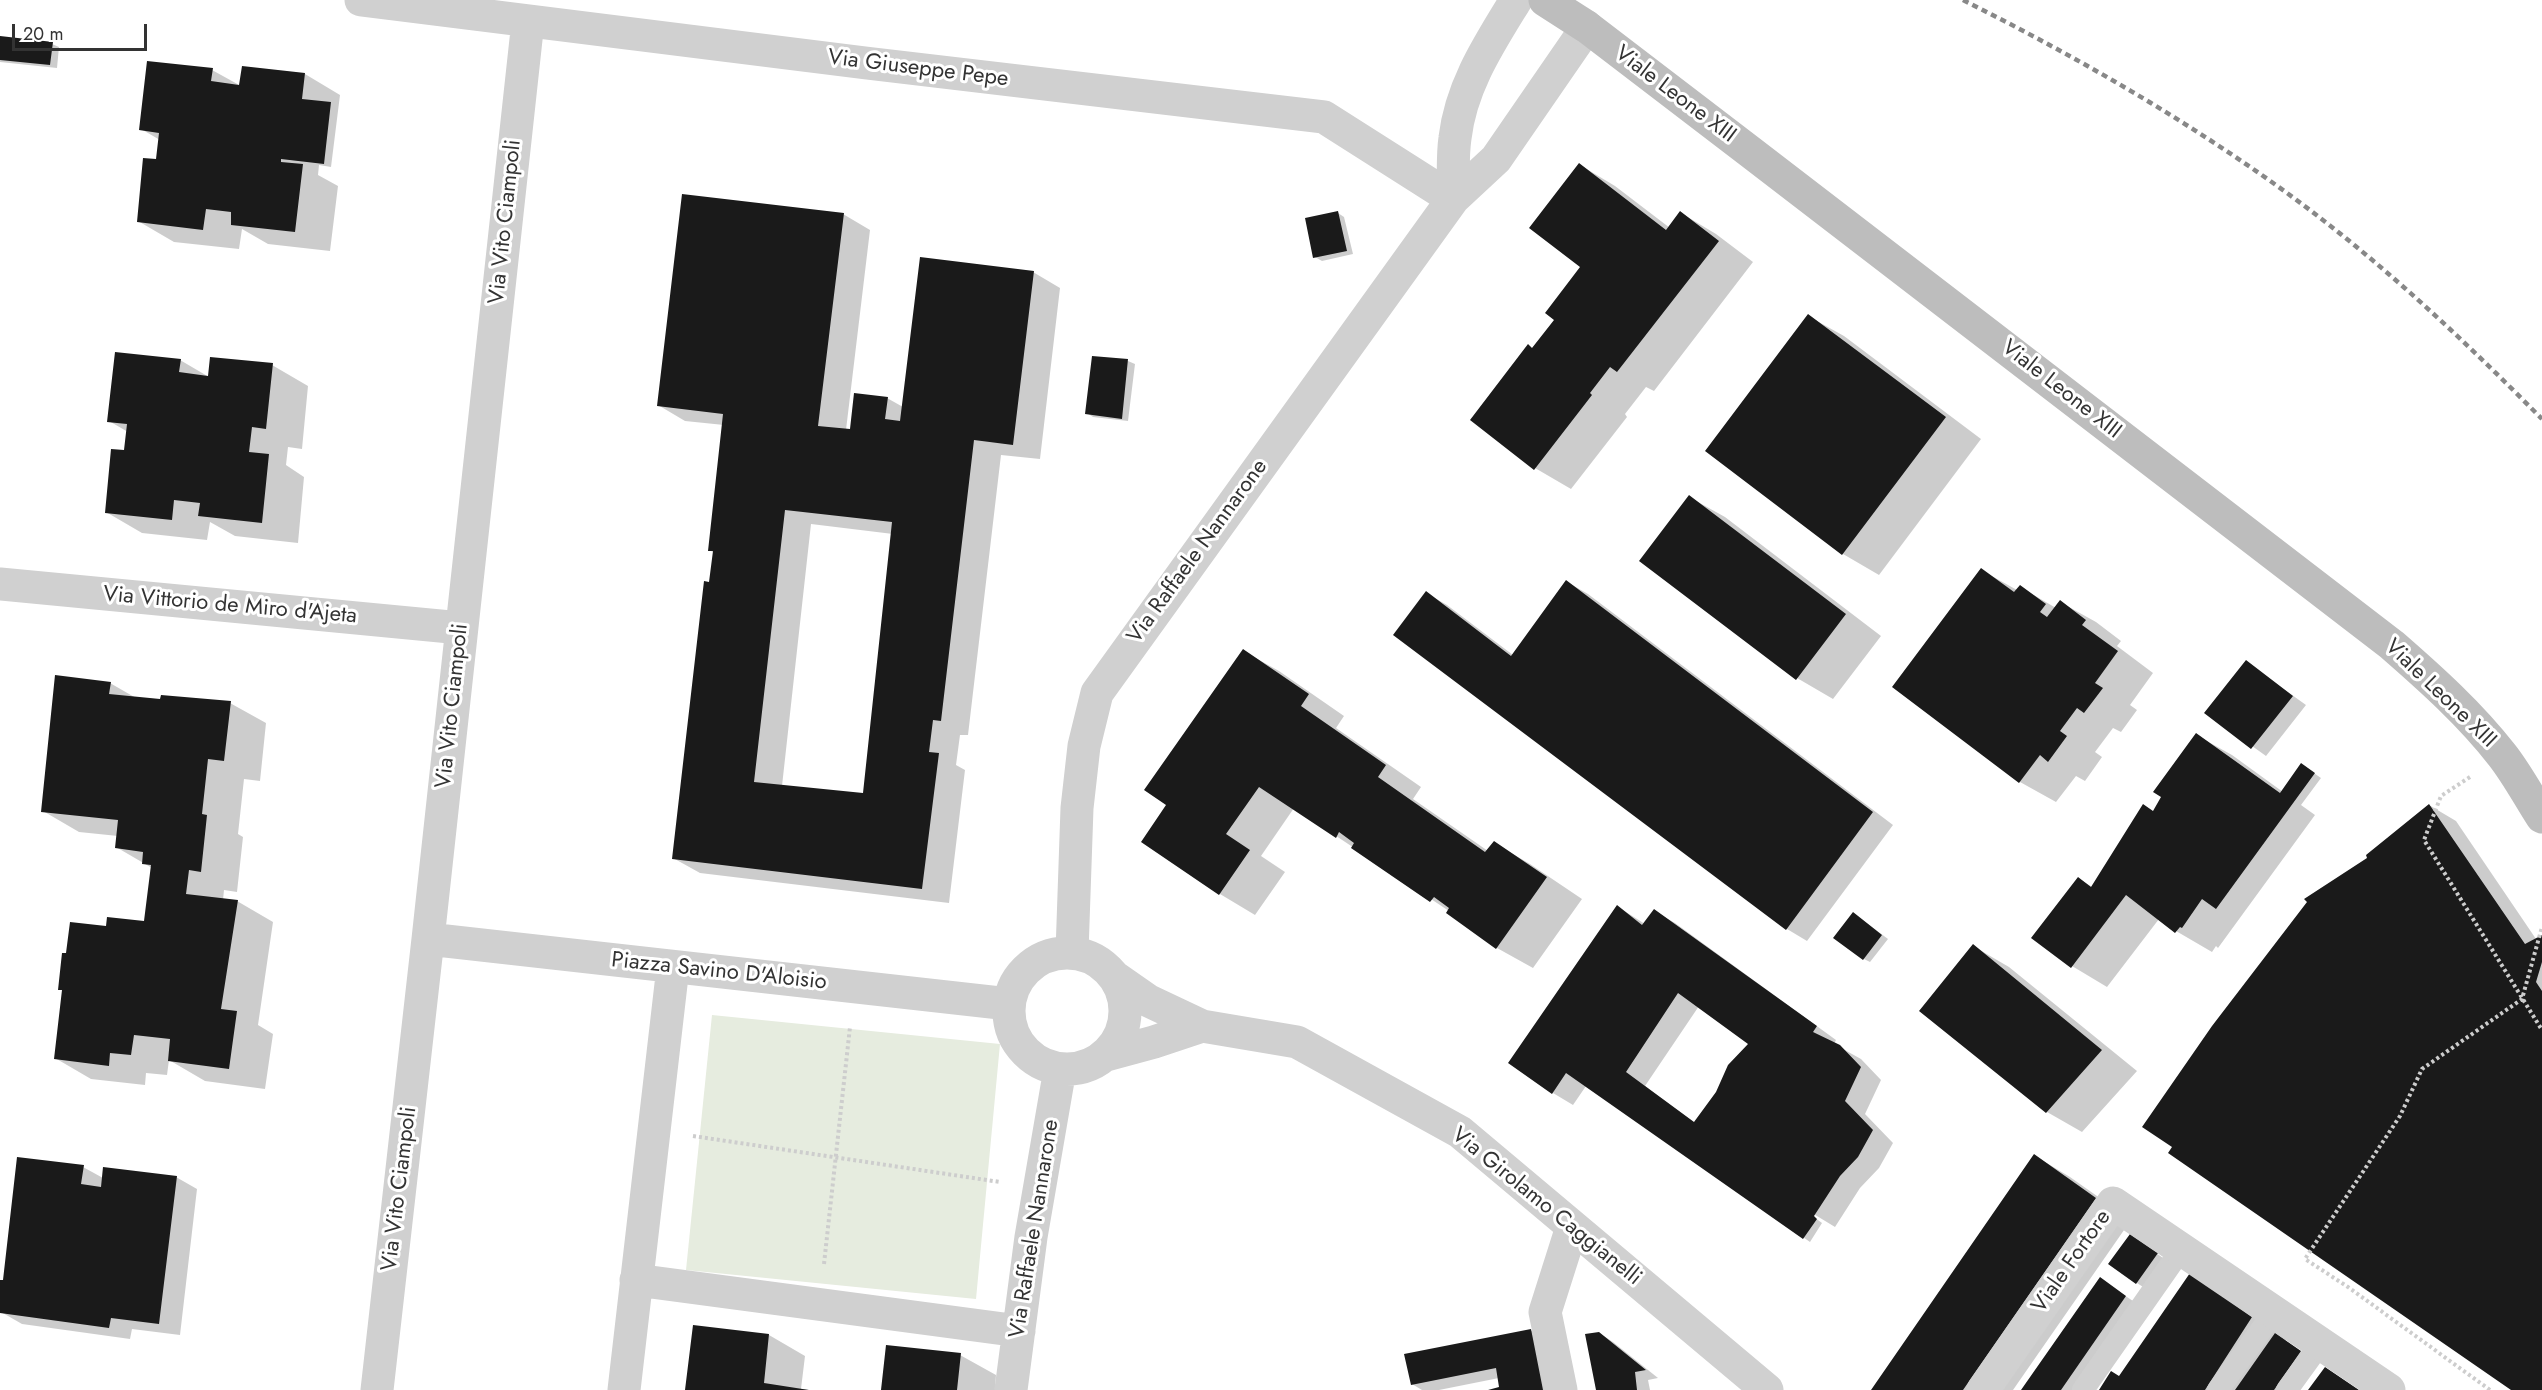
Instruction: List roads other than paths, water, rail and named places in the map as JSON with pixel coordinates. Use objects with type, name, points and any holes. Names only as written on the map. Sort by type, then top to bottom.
[{"type":"main road","name":"Viale Leone XIII","points":[[1545,0],[1587,27],[2392,645],[2451,699],[2503,756],[2542,817]]},
{"type":"street","name":"Via Giuseppe Pepe","points":[[361,0],[1324,117],[1453,199]]},
{"type":"street","points":[[1453,199],[1455,138],[1465,91],[1485,50],[1516,0]]},
{"type":"street","name":"Via Vito Ciampoli","points":[[377,1390],[429,939],[528,21]]},
{"type":"street","name":"Via Raffaele Nannarone","points":[[1072,952],[1077,808],[1084,746],[1097,693],[1453,199],[1496,159],[1587,27]]},
{"type":"street","name":"Via Vittorio de Miro d'Ajeta","points":[[0,584],[461,628]]},
{"type":"street","name":"Piazza Savino D'Aloisio","points":[[429,939],[1009,1004]]},
{"type":"street","points":[[1072,952],[1100,962],[1116,978],[1126,1008],[1119,1038],[1106,1055],[1095,1063],[1079,1069],[1060,1069],[1038,1062],[1018,1043],[1012,1029],[1009,1004],[1014,985],[1031,965],[1052,954],[1072,952]]},
{"type":"street","points":[[624,1390],[673,967]]},
{"type":"street","name":"Via Girolamo Caggianelli","points":[[1116,978],[1149,1001],[1202,1026],[1297,1042],[1460,1132],[1767,1390]]},
{"type":"street","name":"Via Girolamo Caggianelli","points":[[1106,1055],[1202,1026]]},
{"type":"street","name":"Via Raffaele Nannarone","points":[[1011,1390],[1040,1188],[1060,1069]]},
{"type":"street","name":"Viale Fortore","points":[[1983,1390],[2114,1203],[2389,1390]]},
{"type":"street","points":[[1561,1390],[1545,1312],[1572,1227]]},
{"type":"street","points":[[636,1280],[1019,1331]]},
{"type":"lane","points":[[2083,1390],[2181,1250]]},
{"type":"lane","points":[[2218,1390],[2274,1312]]},
{"type":"lane","points":[[2287,1390],[2321,1343]]},
{"type":"railway","points":[[1963,0],[2047,43],[2129,90],[2209,140],[2287,193],[2354,245],[2419,301],[2542,419]]}]
